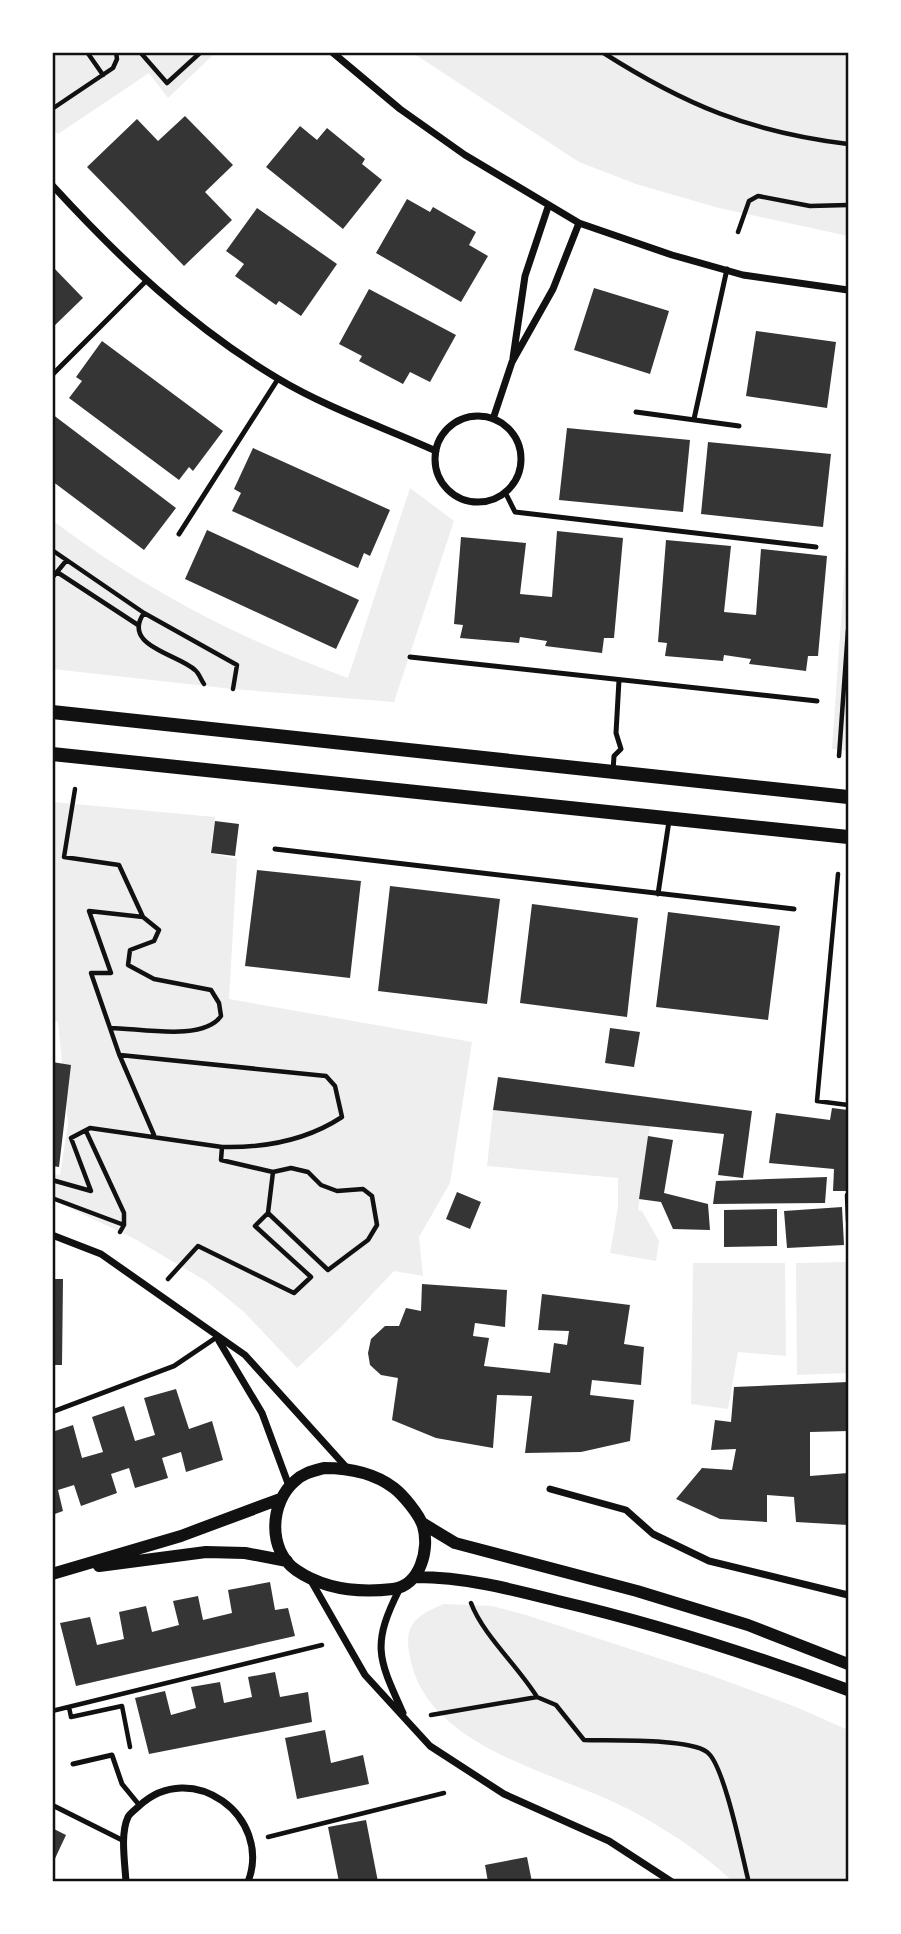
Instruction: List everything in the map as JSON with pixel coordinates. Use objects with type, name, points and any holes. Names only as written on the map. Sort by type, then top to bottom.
[{"type":"main road","points":[[52,712],[849,797]]},
{"type":"main road","points":[[52,754],[849,837]]},
{"type":"street","points":[[332,52],[400,109],[548,207],[579,223],[672,255],[743,275],[849,290]]},
{"type":"street","points":[[52,185],[122,261],[213,335],[278,379],[352,416],[436,451]]},
{"type":"street","points":[[493,419],[512,362],[525,276],[548,207]]},
{"type":"street","points":[[512,362],[554,289],[579,223]]},
{"type":"street","points":[[471,417],[493,419],[514,435],[521,455],[518,475],[505,492],[481,502],[456,496],[439,476],[436,451],[441,437],[457,422],[471,417]]},
{"type":"street","points":[[52,1235],[100,1254],[261,1370],[347,1468]]},
{"type":"street","points":[[217,1337],[262,1413],[289,1486]]},
{"type":"street","points":[[287,1561],[275,1528],[275,1514],[289,1486],[306,1473],[324,1468],[347,1468],[371,1475],[396,1489],[422,1522],[455,1543],[723,1618],[849,1664]]},
{"type":"street","points":[[550,1489],[626,1510],[653,1534],[709,1561],[849,1594]]},
{"type":"street","points":[[58,1572],[181,1536],[281,1499]]},
{"type":"street","points":[[416,1577],[424,1544],[422,1522]]},
{"type":"street","points":[[58,1572],[206,1552],[245,1553],[287,1561],[308,1575],[340,1589],[367,1592],[400,1588],[416,1577],[453,1577],[624,1616],[739,1650],[849,1690]]},
{"type":"street","points":[[308,1575],[328,1606],[352,1658],[430,1746],[504,1794],[609,1841],[673,1881]]},
{"type":"street","points":[[400,1588],[380,1634],[380,1652],[384,1670],[406,1720]]},
{"type":"street","points":[[126,1881],[124,1841],[128,1816],[152,1794],[177,1787],[203,1790],[226,1802],[243,1821],[251,1841],[252,1871],[248,1881]]},
{"type":"lane","points":[[694,419],[727,269]]},
{"type":"lane","points":[[52,375],[146,281]]},
{"type":"lane","points":[[179,534],[278,379]]},
{"type":"lane","points":[[636,412],[739,426]]},
{"type":"lane","points":[[505,492],[515,512],[816,547]]},
{"type":"lane","points":[[410,657],[817,701]]},
{"type":"lane","points":[[613,771],[614,756],[621,749],[616,733],[619,680]]},
{"type":"lane","points":[[658,894],[670,819]]},
{"type":"lane","points":[[275,849],[794,909]]},
{"type":"lane","points":[[52,1412],[174,1366],[217,1337]]},
{"type":"lane","points":[[73,1764],[112,1755],[121,1784],[139,1806]]},
{"type":"lane","points":[[52,1805],[124,1841]]},
{"type":"path","points":[[87,52],[103,75]]},
{"type":"path","points":[[52,109],[113,68],[117,59],[116,52]]},
{"type":"path","points":[[140,52],[167,83],[201,52]]},
{"type":"path","points":[[602,52],[705,110],[790,134],[849,144]]},
{"type":"path","points":[[738,232],[748,201],[758,196],[810,206],[849,205]]},
{"type":"path","points":[[52,550],[144,612],[237,665],[233,689]]},
{"type":"path","points":[[52,578],[66,561]]},
{"type":"path","points":[[57,572],[139,625]]},
{"type":"path","points":[[144,612],[139,625],[140,636],[147,644],[195,670],[204,684]]},
{"type":"path","points":[[839,756],[849,630]]},
{"type":"path","points":[[75,789],[64,857],[119,864],[143,917],[159,930],[154,941],[130,950],[128,965],[154,979],[211,990],[219,1003],[221,1016],[215,1025],[196,1032],[110,1028]]},
{"type":"path","points":[[838,874],[817,1101],[849,1105]]},
{"type":"path","points":[[143,917],[89,911],[111,973],[91,973],[119,1054],[154,1136]]},
{"type":"path","points":[[52,1180],[91,1191],[71,1138],[86,1130],[250,1148],[284,1141],[332,1123],[342,1116],[335,1086],[326,1076],[119,1054]]},
{"type":"path","points":[[86,1130],[124,1213],[124,1225],[120,1232]]},
{"type":"path","points":[[222,1147],[221,1160],[273,1172],[291,1168],[308,1172],[321,1185],[337,1191],[363,1189],[372,1196],[377,1225],[368,1240],[328,1270],[268,1213]]},
{"type":"path","points":[[156,1292],[198,1246],[294,1293],[311,1276],[255,1226],[268,1213],[273,1172]]},
{"type":"path","points":[[847,1195],[849,1220]]},
{"type":"path","points":[[52,1198],[124,1225]]},
{"type":"path","points":[[469,1598],[476,1616],[520,1670],[537,1696],[556,1705],[584,1740],[690,1745],[708,1752],[716,1765],[731,1812],[748,1879],[746,1881]]},
{"type":"path","points":[[52,1711],[323,1645]]},
{"type":"path","points":[[432,1715],[537,1696]]},
{"type":"path","points":[[251,1841],[444,1793]]},
{"type":"shaded area","points":[[53,53],[215,53],[168,98],[149,73],[58,134],[53,130]]},
{"type":"shaded area","points":[[413,53],[848,53],[848,236],[719,208],[636,184],[579,162]]},
{"type":"shaded area","points":[[410,488],[454,521],[394,702],[233,689],[53,669],[52,520],[86,545],[194,611],[269,647],[348,678]]},
{"type":"shaded area","points":[[848,521],[848,751],[832,749]]},
{"type":"shaded area","points":[[53,802],[215,817],[210,853],[237,859],[229,999],[472,1042],[450,1183],[419,1237],[423,1276],[394,1271],[340,1328],[297,1368],[244,1312],[206,1281],[133,1238],[53,1200],[52,1174],[60,1175],[68,1124],[58,1022],[52,1020]]},
{"type":"shaded area","points":[[493,1110],[650,1126],[638,1210],[642,1211],[659,1241],[656,1261],[610,1253],[618,1207],[618,1178],[487,1166]]},
{"type":"shaded area","points":[[848,1262],[848,1373],[797,1375],[796,1263]]},
{"type":"shaded area","points":[[693,1263],[785,1263],[786,1356],[738,1352],[728,1409],[691,1404]]},
{"type":"shaded area","points":[[444,1604],[492,1606],[526,1615],[710,1675],[796,1707],[848,1730],[848,1881],[732,1881],[695,1850],[628,1809],[497,1753],[465,1734],[439,1712],[419,1685],[409,1652],[409,1634],[415,1621]]},
{"type":"building","points":[[185,116],[233,165],[205,192],[232,220],[184,266],[87,167],[137,119],[158,141]]},
{"type":"building","points":[[300,126],[317,140],[327,128],[365,159],[362,164],[382,180],[343,229],[266,167]]},
{"type":"building","points":[[407,199],[430,212],[433,207],[476,232],[469,245],[488,256],[461,302],[376,253]]},
{"type":"building","points":[[257,208],[337,264],[301,316],[279,301],[276,305],[235,276],[244,264],[226,251]]},
{"type":"building","points":[[52,266],[83,298],[52,328]]},
{"type":"building","points":[[594,288],[669,311],[650,374],[574,350]]},
{"type":"building","points":[[369,289],[456,335],[430,382],[410,372],[403,384],[359,361],[362,356],[339,344]]},
{"type":"building","points":[[756,331],[836,342],[827,408],[746,396]]},
{"type":"building","points":[[102,341],[223,431],[193,471],[189,467],[179,480],[69,398],[82,381],[76,377]]},
{"type":"building","points":[[52,414],[176,508],[144,550],[52,481]]},
{"type":"building","points":[[567,428],[690,440],[683,512],[559,500]]},
{"type":"building","points":[[708,442],[831,454],[823,527],[701,514]]},
{"type":"building","points":[[253,448],[390,510],[370,556],[364,553],[358,568],[232,511],[241,493],[234,489]]},
{"type":"building","points":[[207,530],[359,600],[336,649],[185,579]]},
{"type":"building","points":[[557,531],[623,538],[614,638],[604,638],[602,653],[545,646],[547,641],[520,637],[519,643],[460,638],[463,625],[454,624],[461,537],[526,543],[520,594],[552,597]]},
{"type":"building","points":[[666,540],[731,546],[724,612],[756,615],[761,549],[827,556],[818,656],[808,656],[806,671],[749,664],[751,659],[724,655],[723,661],[665,656],[667,643],[658,642]]},
{"type":"building","points":[[215,821],[239,824],[235,856],[211,853]]},
{"type":"building","points":[[257,870],[361,881],[350,978],[245,966]]},
{"type":"building","points":[[390,886],[500,899],[487,1004],[378,991]]},
{"type":"building","points":[[532,904],[638,918],[627,1017],[520,1003]]},
{"type":"building","points":[[668,912],[780,926],[768,1020],[656,1007]]},
{"type":"building","points":[[610,1028],[640,1032],[634,1067],[605,1063]]},
{"type":"building","points":[[52,1062],[71,1065],[59,1167],[52,1166]]},
{"type":"building","points":[[498,1077],[752,1111],[743,1178],[718,1175],[724,1134],[493,1110]]},
{"type":"building","points":[[832,1108],[848,1110],[848,1191],[833,1191],[834,1169],[769,1163],[776,1113],[830,1120]]},
{"type":"building","points":[[648,1136],[673,1140],[664,1193],[708,1204],[710,1230],[673,1229],[661,1202],[639,1199]]},
{"type":"building","points":[[827,1177],[825,1203],[713,1204],[716,1181]]},
{"type":"building","points":[[457,1192],[481,1202],[470,1229],[446,1219]]},
{"type":"building","points":[[842,1207],[844,1245],[787,1248],[784,1211]]},
{"type":"building","points":[[777,1209],[777,1246],[724,1247],[724,1210]]},
{"type":"building","points":[[52,1279],[63,1279],[62,1365],[52,1365]]},
{"type":"building","points":[[422,1284],[507,1290],[505,1327],[475,1323],[473,1336],[489,1338],[484,1366],[550,1373],[554,1343],[567,1345],[569,1331],[538,1330],[542,1294],[630,1305],[624,1344],[644,1347],[641,1385],[592,1380],[590,1395],[634,1400],[630,1441],[581,1452],[525,1453],[532,1396],[497,1395],[493,1448],[436,1438],[392,1420],[398,1378],[381,1375],[370,1365],[368,1353],[371,1339],[385,1326],[399,1326],[406,1308],[421,1311]]},
{"type":"building","points":[[848,1382],[848,1431],[810,1432],[810,1476],[848,1473],[848,1525],[796,1522],[794,1497],[767,1495],[767,1522],[720,1519],[676,1499],[702,1468],[732,1470],[736,1449],[711,1450],[715,1420],[731,1422],[734,1387]]},
{"type":"building","points":[[176,1389],[189,1429],[212,1421],[223,1460],[186,1472],[181,1452],[162,1458],[168,1478],[135,1488],[129,1468],[111,1474],[117,1493],[81,1506],[74,1485],[58,1490],[63,1511],[52,1515],[52,1432],[73,1425],[82,1458],[103,1452],[92,1417],[124,1406],[135,1441],[155,1435],[144,1398]]},
{"type":"building","points":[[270,1582],[275,1610],[288,1608],[295,1636],[76,1686],[60,1623],[90,1617],[97,1645],[124,1639],[119,1612],[146,1606],[152,1632],[179,1625],[173,1601],[198,1596],[203,1620],[232,1613],[228,1590]]},
{"type":"building","points":[[275,1672],[280,1697],[308,1692],[312,1722],[149,1754],[135,1698],[165,1691],[171,1715],[196,1708],[191,1687],[220,1682],[224,1703],[252,1697],[248,1677]]},
{"type":"building","points":[[325,1730],[331,1763],[363,1755],[369,1784],[297,1799],[285,1738]]},
{"type":"building","points":[[366,1820],[378,1882],[339,1882],[328,1827]]},
{"type":"building","points":[[52,1828],[66,1835],[52,1865]]},
{"type":"building","points":[[527,1857],[532,1882],[488,1882],[485,1865]]}]
